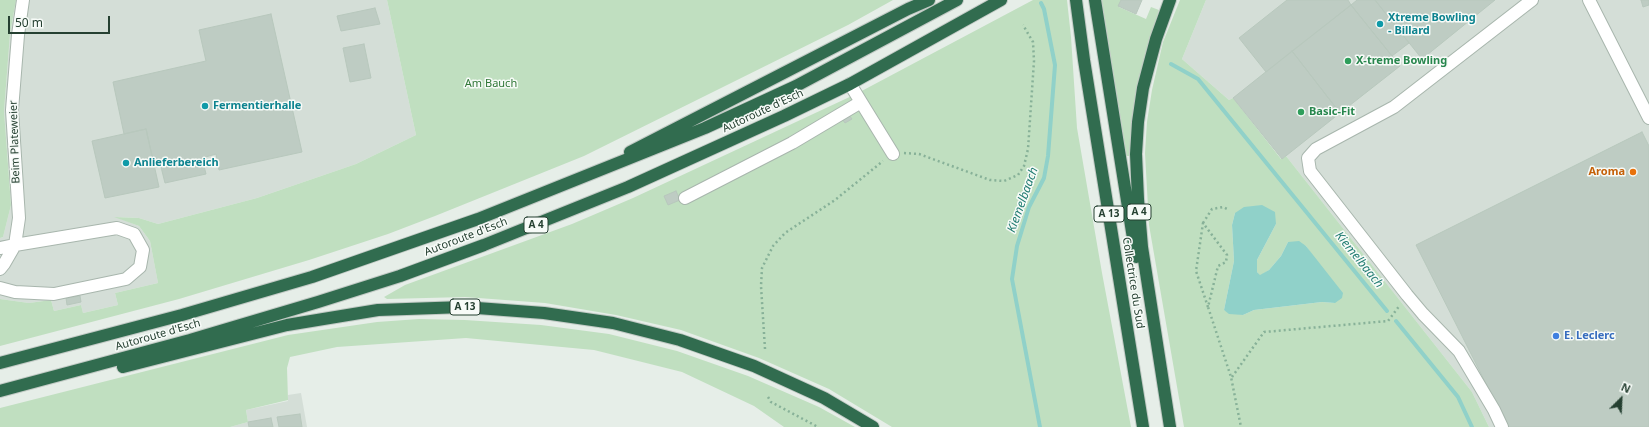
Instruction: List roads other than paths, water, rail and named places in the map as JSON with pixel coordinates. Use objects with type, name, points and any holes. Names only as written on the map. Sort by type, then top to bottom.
[{"type":"highway","name":"A 4","points":[[908,9],[918,0]]},
{"type":"highway","name":"A 4","points":[[570,183],[693,118],[908,9],[929,0]]},
{"type":"highway","name":"Autoroute d'Esch","points":[[0,363],[182,315],[312,276],[478,219],[705,128],[796,86],[957,0]]},
{"type":"highway","name":"Autoroute d'Esch","points":[[0,391],[190,340],[318,302],[400,276],[484,245],[628,187],[784,116],[850,84],[1002,0]]},
{"type":"highway","name":"Collectrice du Sud","points":[[1076,0],[1084,60],[1143,427]]},
{"type":"highway","name":"A 4","points":[[1095,0],[1134,249],[1170,427]]},
{"type":"highway","name":"A 4","points":[[1170,0],[1156,39],[1143,88],[1138,122],[1136,154],[1142,247],[1170,427]]},
{"type":"highway","name":"A 13","points":[[42,380],[116,368],[287,325],[378,310],[419,307],[464,307],[544,313],[613,323],[680,340],[754,366],[817,394],[873,427]]},
{"type":"street","name":"Beim Plateweier","points":[[15,245],[19,218],[12,110],[18,35],[23,0]]},
{"type":"street","points":[[1502,427],[1494,410],[1459,351],[1423,314],[1407,295],[1310,171],[1308,158],[1316,149],[1394,107],[1532,0]]},
{"type":"street","points":[[1589,0],[1649,118]]},
{"type":"street","points":[[850,84],[893,154]]},
{"type":"street","points":[[686,198],[792,143],[861,102]]},
{"type":"street","points":[[0,248],[117,228],[134,234],[143,250],[140,267],[126,279],[54,294],[15,292],[0,288]]},
{"type":"street","points":[[0,269],[15,245]]},
{"type":"water","points":[[1262,205],[1275,212],[1276,224],[1257,260],[1257,272],[1260,275],[1269,270],[1281,256],[1288,242],[1299,241],[1306,246],[1343,293],[1342,298],[1335,303],[1322,302],[1254,310],[1243,315],[1229,314],[1224,310],[1234,261],[1232,225],[1235,213],[1244,207]]},
{"type":"waterway","name":"Kiemelbaach","points":[[1040,427],[1012,279],[1017,246],[1029,207],[1044,178],[1048,156],[1055,65],[1044,9],[1041,3]]},
{"type":"waterway","name":"Kiemelbaach","points":[[1171,64],[1198,79],[1387,311]]},
{"type":"waterway","name":"Kiemelbaach","points":[[1396,321],[1458,397],[1472,427]]},
{"type":"place","name":"Xtreme Bowling - Billard","points":[[1380,24]]},
{"type":"place","name":"X-treme Bowling","points":[[1348,61]]},
{"type":"place","name":"Fermentierhalle","points":[[205,106]]},
{"type":"place","name":"Basic-Fit","points":[[1301,112]]},
{"type":"place","name":"Anlieferbereich","points":[[126,163]]},
{"type":"place","name":"Aroma","points":[[1633,172]]},
{"type":"place","name":"E. Leclerc","points":[[1556,336]]},
{"type":"park label","name":"Am Bauch","points":[[491,84]]}]
